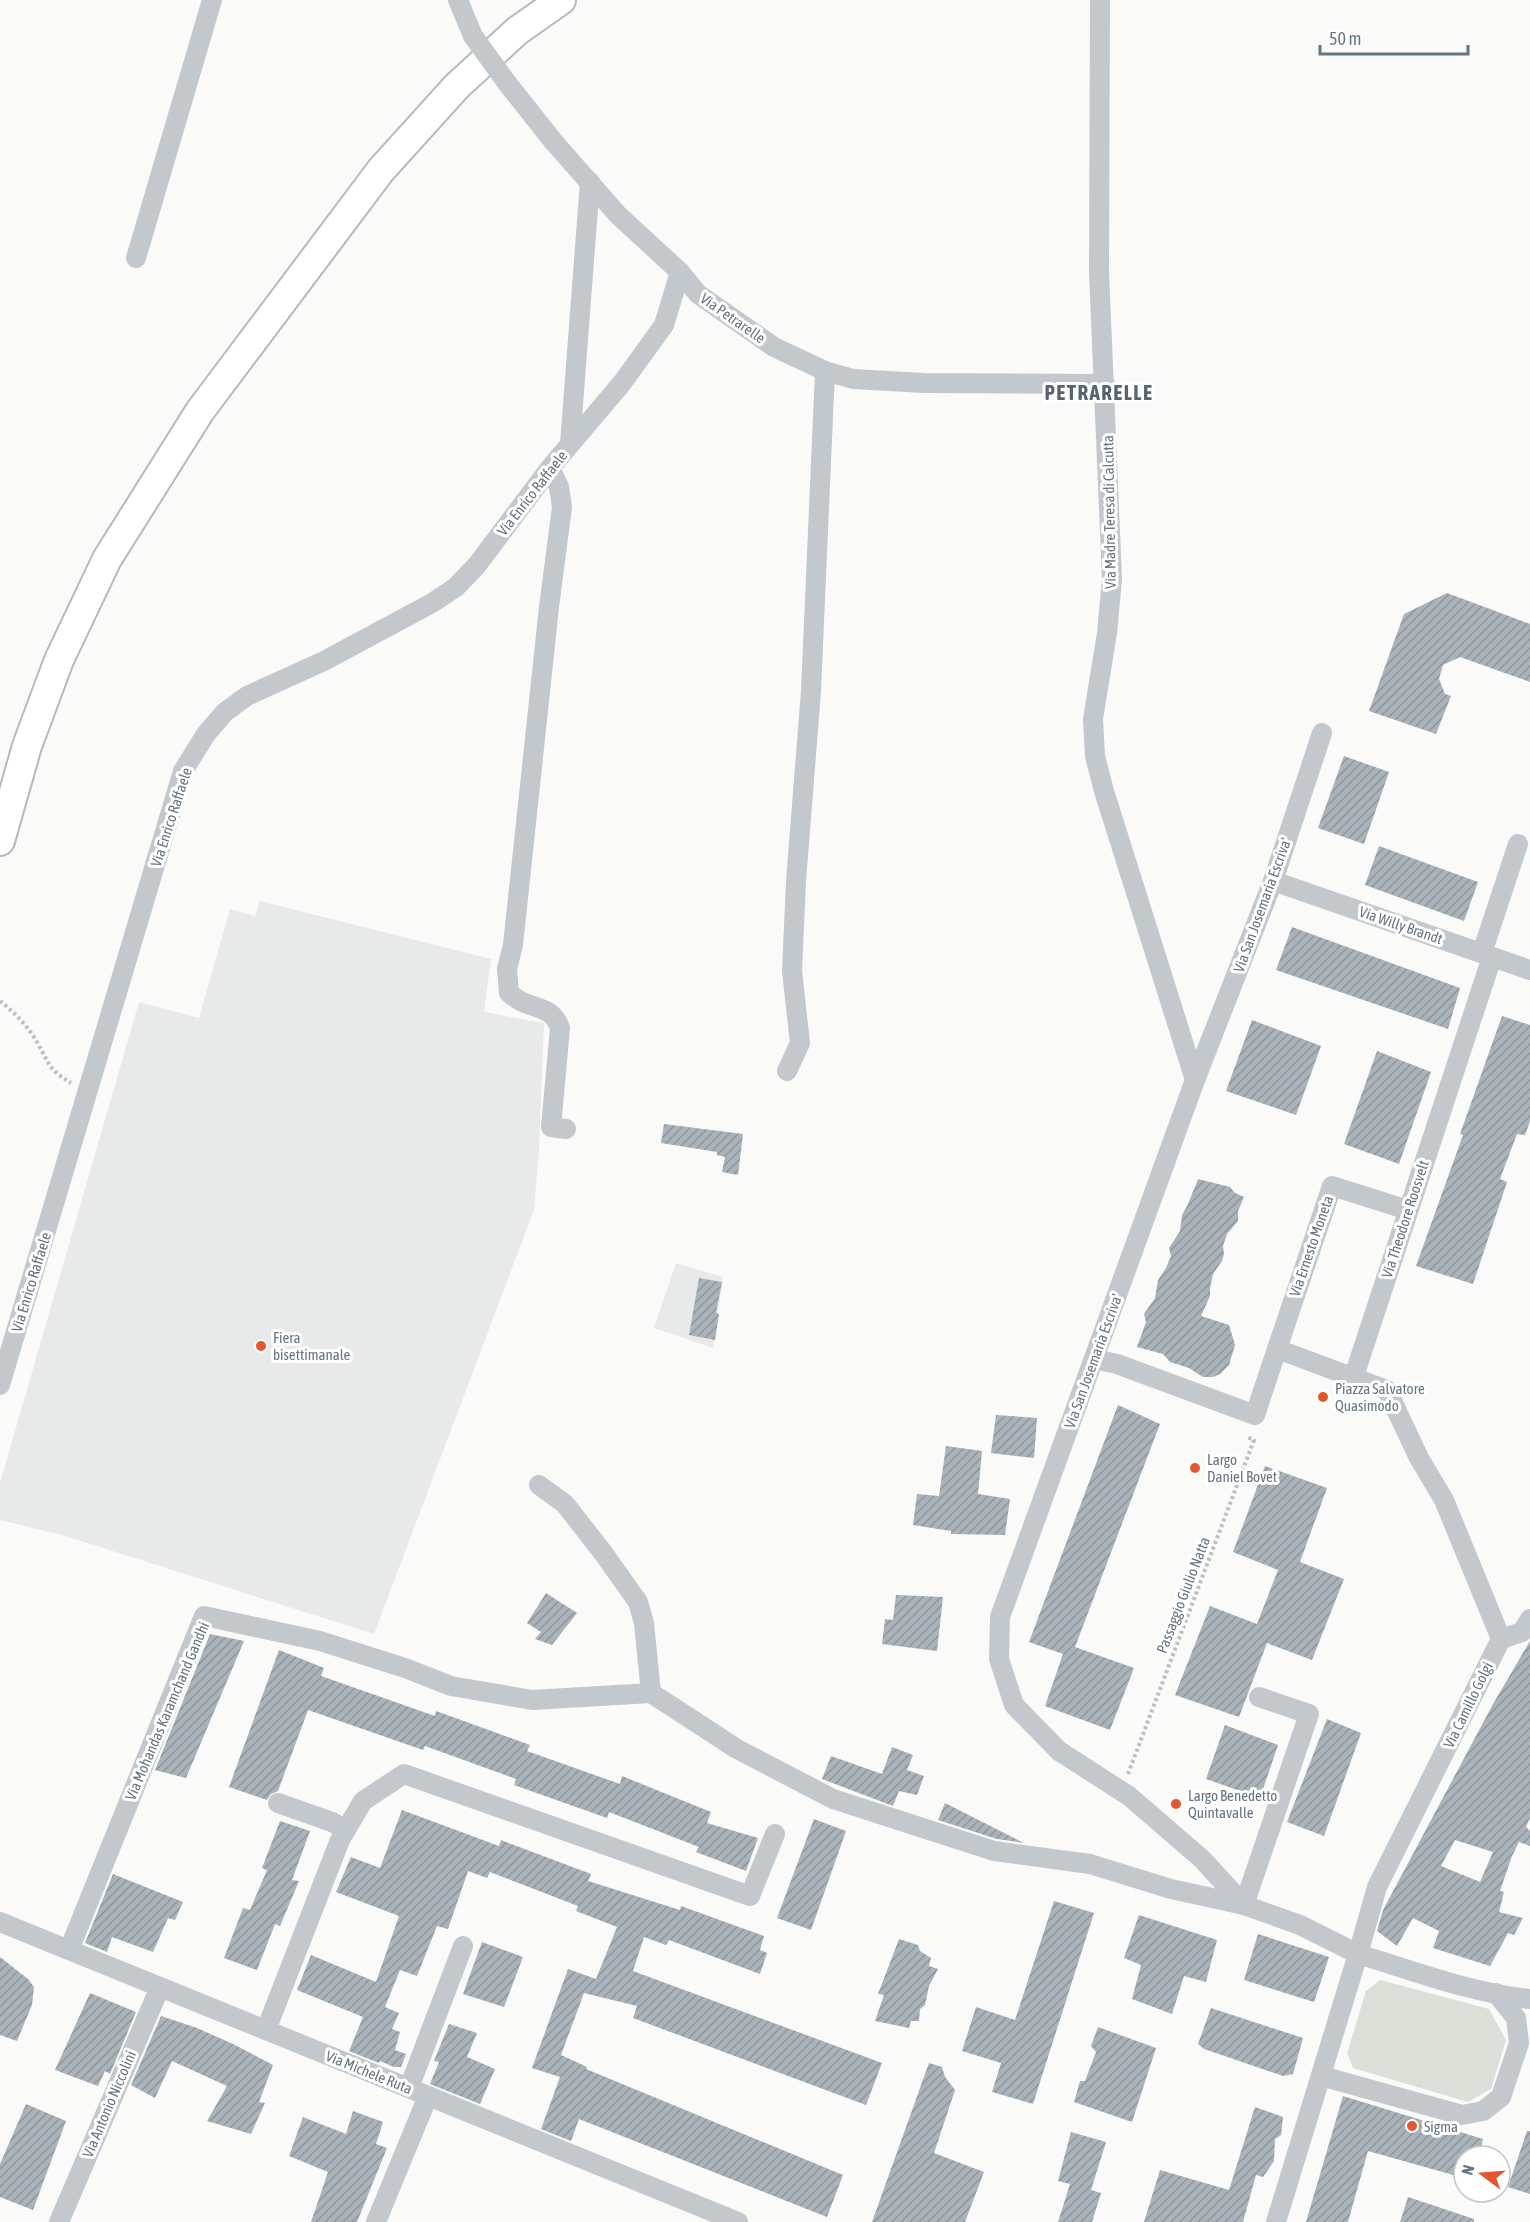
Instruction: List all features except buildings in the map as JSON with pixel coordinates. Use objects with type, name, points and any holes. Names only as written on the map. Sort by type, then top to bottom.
[{"type":"highway","points":[[0,841],[27,746],[59,660],[107,559],[200,411],[381,170],[457,86],[517,31],[561,0]]},
{"type":"street","points":[[136,258],[212,0]]},
{"type":"street","name":"Via Petrarelle","points":[[458,0],[473,36],[507,83],[618,214],[680,272],[698,294],[774,347],[825,371],[853,380],[924,383],[1105,384]]},
{"type":"street","name":"Via Madre Teresa di Calcutta","points":[[1100,0],[1099,272],[1112,579],[1107,633],[1093,719],[1095,756],[1195,1080]]},
{"type":"street","points":[[570,444],[590,182]]},
{"type":"street","name":"Via Enrico Raffaele","points":[[0,1385],[183,771],[206,734],[225,712],[247,696],[334,656],[432,603],[456,587],[477,565],[550,468],[622,383],[664,325],[680,272]]},
{"type":"street","points":[[787,1071],[800,1043],[792,972],[796,880],[811,691],[825,371]]},
{"type":"street","points":[[550,468],[559,487],[562,507],[549,607],[513,945],[507,969],[508,993],[556,1017],[560,1028],[551,1127],[566,1129]]},
{"type":"street","name":"Via San Josemaria Escriva'","points":[[1322,733],[1273,881],[1195,1080],[1000,1617],[999,1659],[1014,1705],[1059,1751],[1129,1796],[1202,1859],[1244,1905],[1300,1925],[1358,1954],[1496,1994],[1530,1999]]},
{"type":"street","name":"Via Theodore Roosvelt","points":[[1354,1376],[1487,955],[1518,844]]},
{"type":"street","name":"Via Willy Brandt","points":[[1273,881],[1530,970]]},
{"type":"street","name":"Via Ernesto Moneta","points":[[1094,1359],[1117,1364],[1255,1415],[1332,1186],[1408,1210]]},
{"type":"street","points":[[1277,1348],[1387,1390],[1419,1458],[1444,1500],[1501,1639],[1522,1632],[1530,1619]]},
{"type":"street","points":[[539,1485],[565,1504],[638,1602],[644,1623],[651,1693],[737,1749],[833,1799],[994,1851],[1090,1864],[1172,1889],[1244,1905],[1309,1714],[1259,1697]]},
{"type":"street","name":"Via Mohandas Karamchand Gandhi","points":[[69,1950],[204,1616],[320,1641],[462,1688],[532,1700],[651,1693]]},
{"type":"street","name":"Via Camillo Golgi","points":[[1276,2222],[1377,1887],[1501,1639]]},
{"type":"street","points":[[266,2030],[340,1840],[363,1801],[404,1774],[750,1896],[775,1834]]},
{"type":"street","points":[[278,1803],[332,1822],[346,1830]]},
{"type":"street","name":"Via Michele Ruta","points":[[0,1922],[738,2222]]},
{"type":"street","points":[[409,2088],[463,1946]]},
{"type":"street","name":"Via Antonio Niccolini","points":[[59,2222],[160,1987]]},
{"type":"street","points":[[1321,2076],[1462,2115],[1483,2111],[1501,2097],[1525,2040],[1516,2018],[1496,1994]]},
{"type":"street","points":[[376,2222],[428,2096]]},
{"type":"path","points":[[0,1001],[19,1017],[38,1043],[48,1065],[56,1073],[87,1093]]},
{"type":"path","name":"Passaggio Giulio Natta","points":[[1130,1767],[1254,1440],[1246,1437]]},
{"type":"shaded area","name":"Fiera bisettimanale","points":[[260,901],[491,959],[484,1012],[544,1023],[534,1210],[374,1634],[62,1535],[0,1520],[0,1483],[139,1002],[199,1018],[230,909],[255,916]]},
{"type":"shaded area","points":[[676,1263],[723,1277],[713,1348],[654,1328]]},
{"type":"shaded area","points":[[1380,1980],[1489,2009],[1506,2040],[1491,2089],[1468,2102],[1353,2068],[1347,2053],[1366,1991]]},
{"type":"place","name":"Fiera bisettimanale","points":[[261,1346]]},
{"type":"place","name":"Piazza Salvatore Quasimodo","points":[[1323,1397]]},
{"type":"place","name":"Largo Daniel Bovet","points":[[1195,1468]]},
{"type":"place","name":"Largo Benedetto Quintavalle","points":[[1176,1804]]},
{"type":"place","name":"Sigma","points":[[1412,2126]]},
{"type":"district","name":"PETRARELLE","points":[[1099,392]]}]
